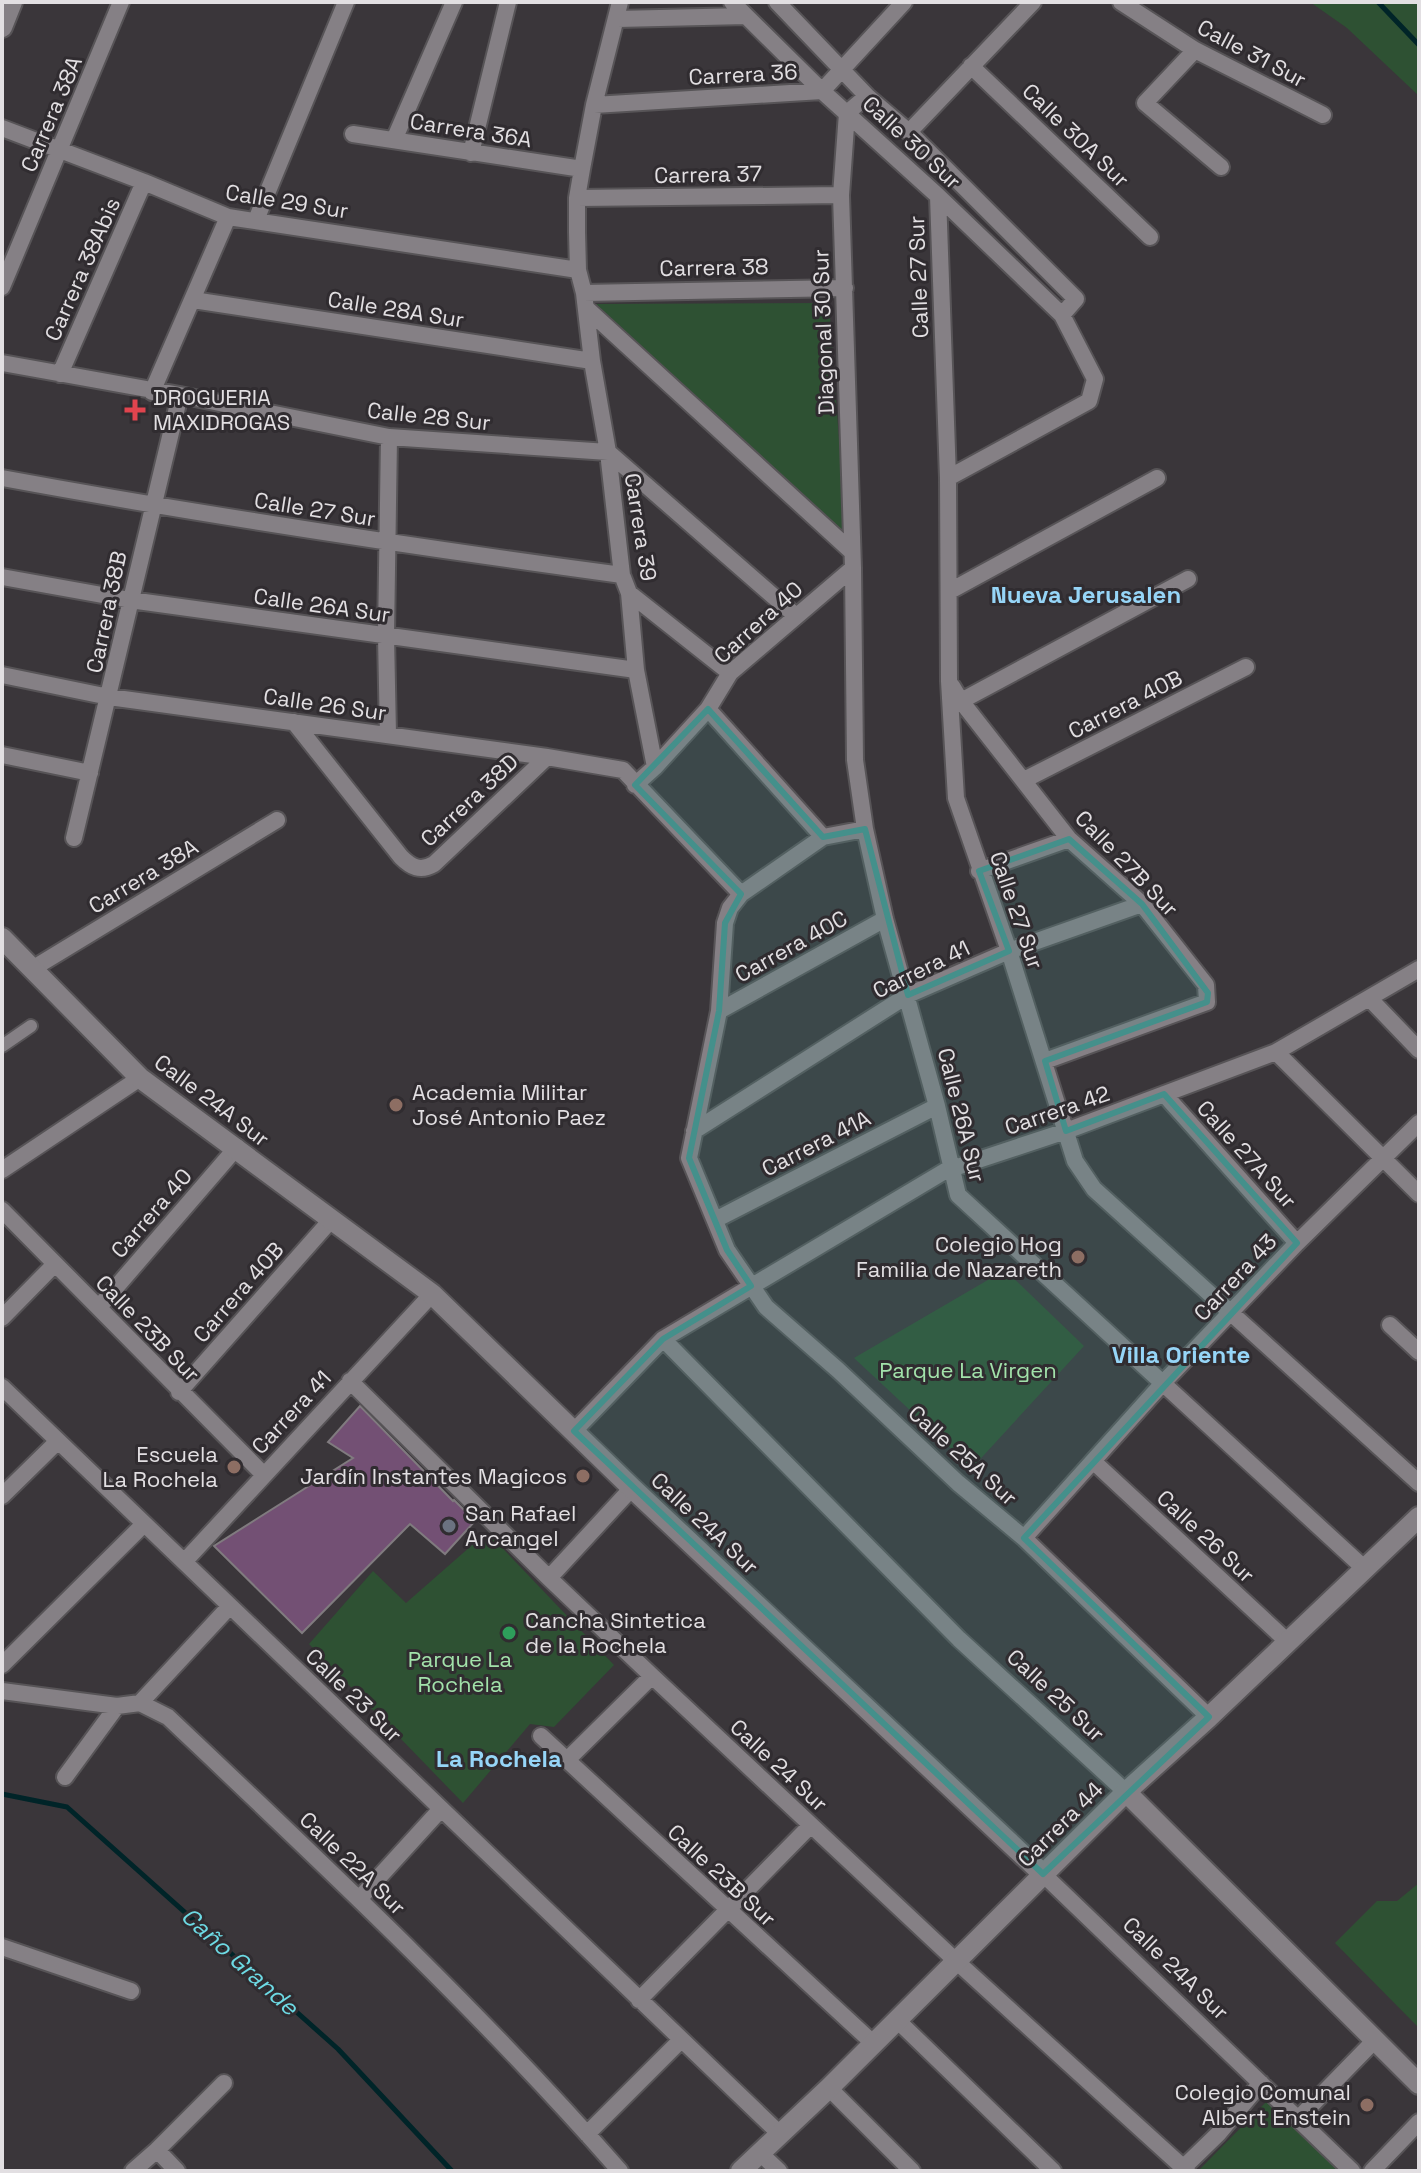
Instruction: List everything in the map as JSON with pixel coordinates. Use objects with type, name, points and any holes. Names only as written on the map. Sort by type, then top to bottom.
[{"type":"street","points":[[2,27],[12,2]]},
{"type":"street","name":"Carrera 38A","points":[[2,287],[121,2]]},
{"type":"street","points":[[256,220],[346,2]]},
{"type":"street","points":[[394,140],[454,2]]},
{"type":"street","points":[[471,153],[508,2]]},
{"type":"street","name":"Calle 30 Sur","points":[[732,2],[822,91],[1062,315],[1076,299],[909,132],[867,96],[777,2]]},
{"type":"street","name":"Carrera 36","points":[[594,105],[822,91],[904,2]]},
{"type":"street","points":[[909,132],[1033,2]]},
{"type":"street","name":"Calle 31 Sur","points":[[1121,2],[1195,50],[1323,115]]},
{"type":"street","points":[[619,10],[746,16]]},
{"type":"street","name":"Carrera 39","points":[[619,10],[594,105],[577,198],[578,270],[608,452],[622,575],[629,593],[636,670],[655,767]]},
{"type":"street","points":[[1195,50],[1145,103],[1221,167]]},
{"type":"street","name":"Calle 30A Sur","points":[[971,66],[1150,237]]},
{"type":"street","points":[[847,113],[867,96]]},
{"type":"street","name":"Diagonal 30 Sur","points":[[847,113],[841,195],[850,550]]},
{"type":"street","name":"Calle 29 Sur","points":[[2,128],[228,217],[578,270]]},
{"type":"street","name":"Carrera 36A","points":[[353,134],[582,169]]},
{"type":"street","name":"Carrera 38Abis","points":[[60,374],[144,182]]},
{"type":"street","name":"Carrera 37","points":[[577,198],[841,195]]},
{"type":"street","name":"Calle 27 Sur","points":[[938,196],[948,478],[949,681],[956,798],[1009,951],[1075,1161],[1094,1189],[1419,1483]]},
{"type":"street","points":[[152,392],[228,217]]},
{"type":"street","name":"Carrera 38","points":[[585,301],[845,288]]},
{"type":"street","name":"Calle 28A Sur","points":[[193,300],[592,361]]},
{"type":"street","points":[[585,301],[850,550]]},
{"type":"street","points":[[948,478],[1089,401],[1095,379],[1062,315]]},
{"type":"street","name":"Calle 28 Sur","points":[[2,363],[389,437],[608,452]]},
{"type":"street","name":"Carrera 38B","points":[[74,838],[180,395]]},
{"type":"street","points":[[388,735],[389,437]]},
{"type":"street","points":[[608,452],[796,616]]},
{"type":"street","name":"Calle 27 Sur","points":[[2,478],[153,506],[389,543],[622,575]]},
{"type":"street","points":[[950,591],[1157,478]]},
{"type":"street","name":"Calle 26A Sur","points":[[850,550],[853,568],[855,760],[865,829],[885,919],[908,995],[958,1195],[1365,1569]]},
{"type":"street","name":"Carrera 40","points":[[635,785],[708,709],[730,673],[853,568]]},
{"type":"street","name":"Calle 26A Sur","points":[[2,577],[130,600],[636,670]]},
{"type":"street","points":[[961,701],[1188,579]]},
{"type":"street","points":[[629,593],[730,673]]},
{"type":"street","name":"Carrera 40B","points":[[1024,780],[1246,667]]},
{"type":"street","name":"Calle 26 Sur","points":[[2,675],[109,697],[623,770],[635,785]]},
{"type":"street","name":"Calle 27B Sur","points":[[949,681],[961,701],[1069,839],[1142,904],[1206,985],[1207,1002],[1045,1061]]},
{"type":"street","points":[[708,709],[823,837]]},
{"type":"street","name":"Carrera 38D","points":[[294,722],[401,857],[418,869],[434,864],[547,757]]},
{"type":"street","points":[[2,755],[90,773]]},
{"type":"street","points":[[635,785],[741,894],[823,837],[865,829]]},
{"type":"street","name":"Carrera 38A","points":[[32,969],[277,820]]},
{"type":"street","points":[[979,871],[1069,839]]},
{"type":"street","name":"Calle 25A Sur","points":[[741,894],[730,908],[725,923],[719,1011],[689,1158],[727,1250],[766,1307],[958,1483],[1024,1538],[1209,1717]]},
{"type":"street","name":"Carrera 41","points":[[694,1131],[908,995],[1009,951],[1142,904]]},
{"type":"street","name":"Carrera 40C","points":[[719,1011],[885,919]]},
{"type":"street","name":"Calle 24A Sur","points":[[2,938],[140,1078],[432,1294],[632,1488],[1043,1874],[1352,2171]]},
{"type":"street","name":"Carrera 42","points":[[574,1431],[663,1339],[951,1169],[1066,1131],[1276,1052],[1419,969]]},
{"type":"street","points":[[1370,999],[1419,1050]]},
{"type":"street","points":[[2,1046],[31,1026]]},
{"type":"street","points":[[1276,1052],[1419,1194]]},
{"type":"street","points":[[2,1170],[140,1078]]},
{"type":"street","name":"Calle 27A Sur","points":[[1164,1094],[1297,1243]]},
{"type":"street","name":"Carrera 41A","points":[[715,1220],[937,1106]]},
{"type":"street","name":"Carrera 43","points":[[1024,1538],[1163,1383],[1297,1243],[1419,1123]]},
{"type":"street","name":"Carrera 40","points":[[99,1307],[237,1147]]},
{"type":"street","name":"Calle 23B Sur","points":[[2,1210],[263,1474]]},
{"type":"street","name":"Carrera 40B","points":[[179,1392],[331,1220]]},
{"type":"street","points":[[2,1318],[54,1265]]},
{"type":"street","name":"Carrera 41","points":[[184,1562],[432,1294]]},
{"type":"street","points":[[1390,1325],[1419,1352]]},
{"type":"street","name":"Calle 25 Sur","points":[[663,1339],[959,1639],[1126,1792],[1419,2084]]},
{"type":"street","name":"Calle 24 Sur","points":[[350,1381],[652,1676],[956,1961],[1185,2169]]},
{"type":"street","name":"Calle 23 Sur","points":[[2,1387],[780,2134]]},
{"type":"street","points":[[2,1496],[58,1441]]},
{"type":"street","name":"Calle 26 Sur","points":[[1094,1462],[1288,1642]]},
{"type":"street","points":[[549,1578],[632,1488]]},
{"type":"street","name":"Carrera 44","points":[[741,2171],[874,2044],[1126,1792],[1419,1517]]},
{"type":"street","points":[[2,1665],[144,1524]]},
{"type":"street","points":[[2,1691],[117,1706],[140,1703],[230,1606]]},
{"type":"street","points":[[567,1760],[652,1676]]},
{"type":"street","name":"Calle 22A Sur","points":[[140,1703],[168,1717],[360,1898],[529,2069],[620,2171]]},
{"type":"street","points":[[65,1777],[117,1706]]},
{"type":"street","name":"Calle 23B Sur","points":[[541,1736],[874,2044]]},
{"type":"street","points":[[360,1898],[441,1809]]},
{"type":"street","points":[[639,2000],[811,1825]]},
{"type":"street","points":[[2,1947],[131,1991]]},
{"type":"street","points":[[897,2020],[1053,2171]]},
{"type":"street","points":[[587,2134],[681,2040]]},
{"type":"street","points":[[1298,2119],[1375,2040]]},
{"type":"street","points":[[133,2171],[224,2083]]},
{"type":"street","points":[[1185,2169],[1261,2083]]},
{"type":"street","points":[[829,2088],[912,2171]]},
{"type":"street","points":[[1372,2171],[1419,2122]]},
{"type":"street","points":[[157,2150],[177,2171]]},
{"type":"street","points":[[760,2153],[779,2171]]},
{"type":"highlighted area","points":[[708,709],[823,837],[865,829],[908,995],[1009,951],[979,871],[1069,839],[1142,904],[1208,993],[1207,1002],[1045,1061],[1066,1131],[1164,1094],[1297,1243],[1024,1538],[1209,1717],[1043,1874],[574,1431],[663,1339],[751,1286],[727,1250],[689,1158],[719,1011],[725,923],[741,894],[635,785]]},
{"type":"green space","points":[[1310,2],[1419,2],[1419,96],[1347,28]]},
{"type":"green space","points":[[829,303],[846,535],[596,304]]},
{"type":"green space","name":"Parque La Virgen","points":[[1005,1270],[1084,1346],[972,1468],[854,1358]]},
{"type":"green space","name":"Parque La Rochela","points":[[487,1532],[614,1665],[554,1727],[530,1724],[463,1803],[309,1644],[373,1571],[406,1603]]},
{"type":"green space","points":[[1419,1883],[1419,2028],[1335,1943],[1377,1901],[1397,1901]]},
{"type":"green space","points":[[1269,2099],[1345,2171],[1198,2171]]},
{"type":"building","points":[[360,1406],[475,1521],[445,1554],[410,1524],[302,1633],[214,1546],[353,1458],[328,1442]]},
{"type":"waterway","points":[[1378,2],[1419,45]]},
{"type":"waterway","name":"Caño Grande","points":[[2,1794],[67,1807],[338,2049],[452,2171]]},
{"type":"place","name":"DROGUERIA MAXIDROGAS","points":[[135,410]]},
{"type":"place","name":"Academia Militar José Antonio Paez","points":[[396,1105]]},
{"type":"place","name":"Colegio Hog Familia de Nazareth","points":[[1078,1257]]},
{"type":"place","name":"Escuela La Rochela","points":[[234,1467]]},
{"type":"place","name":"Jardín Instantes Magicos","points":[[583,1476]]},
{"type":"place","name":"San Rafael Arcangel","points":[[449,1526]]},
{"type":"place","name":"Cancha Sintetica de la Rochela","points":[[509,1633]]},
{"type":"place","name":"Colegio Comunal Albert Enstein","points":[[1367,2105]]},
{"type":"district","name":"Nueva Jerusalen","points":[[1086,594]]},
{"type":"district","name":"Villa Oriente","points":[[1181,1354]]},
{"type":"district","name":"La Rochela","points":[[499,1758]]}]
